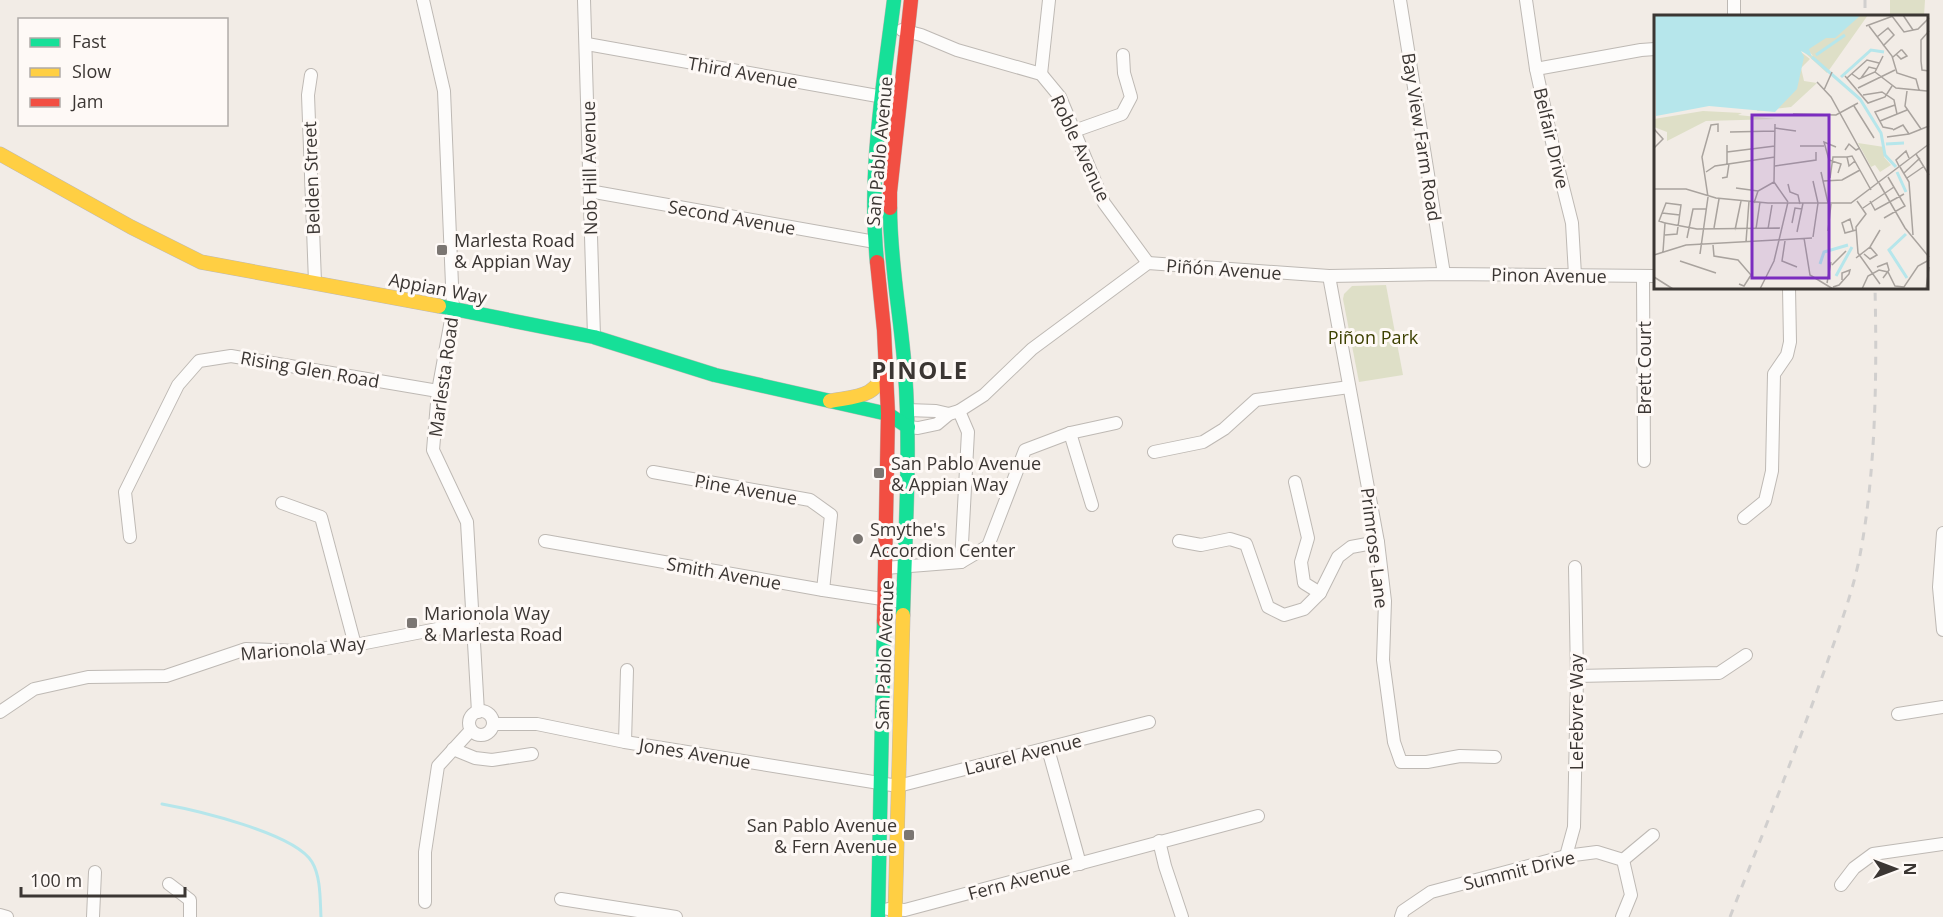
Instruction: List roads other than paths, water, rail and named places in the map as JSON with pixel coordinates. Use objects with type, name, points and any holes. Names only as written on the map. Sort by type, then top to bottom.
[{"type":"main road","name":"San Pablo Avenue","points":[[878,913],[888,414],[887,362],[875,242],[876,139],[894,0]]},
{"type":"main road","name":"San Pablo Avenue","points":[[895,913],[908,427],[902,338],[890,244],[890,192],[911,0]]},
{"type":"main road","name":"Appian Way","points":[[0,153],[131,227],[201,262],[594,337],[715,375],[888,414],[908,427]]},
{"type":"main road","points":[[830,401],[876,388],[881,381],[887,362]]},
{"type":"main road","name":"Appian Way","points":[[888,414],[907,410]]},
{"type":"street","name":"Marlesta Road","points":[[423,0],[444,91],[453,309],[438,391],[433,450],[467,522],[478,712]]},
{"type":"street","name":"Nob Hill Avenue","points":[[584,0],[594,337]]},
{"type":"street","points":[[1041,74],[1049,0]]},
{"type":"street","name":"Bay View Farm Road","points":[[1400,0],[1444,274]]},
{"type":"street","name":"Belfair Drive","points":[[1526,0],[1536,69],[1572,224],[1575,275]]},
{"type":"street","name":"Roble Avenue","points":[[891,28],[908,31],[957,50],[1041,74],[1060,97],[1104,202],[1148,263]]},
{"type":"street","name":"Third Avenue","points":[[587,44],[900,100]]},
{"type":"street","points":[[1536,69],[1654,49]]},
{"type":"street","points":[[1074,131],[1122,114],[1131,97],[1124,73],[1123,55]]},
{"type":"street","name":"Belden Street","points":[[311,75],[308,95],[315,282]]},
{"type":"street","name":"Second Avenue","points":[[589,192],[875,242]]},
{"type":"street","name":"Piñón Avenue","points":[[908,427],[918,428],[937,424],[984,395],[1032,349],[1148,263],[1329,276],[1444,274]]},
{"type":"street","name":"Pinon Avenue","points":[[1444,274],[1649,276]]},
{"type":"street","name":"Primrose Lane","points":[[1329,276],[1378,542],[1385,601],[1383,660],[1394,742],[1401,762],[1426,762],[1460,756],[1495,757]]},
{"type":"street","name":"Brett Court","points":[[1644,460],[1649,276]]},
{"type":"street","points":[[1744,518],[1765,501],[1772,471],[1774,374],[1787,355],[1790,342],[1789,290]]},
{"type":"street","name":"Rising Glen Road","points":[[130,537],[125,492],[177,385],[199,361],[231,356],[438,391]]},
{"type":"street","points":[[1154,452],[1203,442],[1224,429],[1256,400],[1349,387]]},
{"type":"street","points":[[907,410],[954,413],[968,432],[961,562]]},
{"type":"street","points":[[885,568],[961,562],[988,546],[1025,450],[1070,433],[1116,423]]},
{"type":"street","points":[[1070,433],[1092,505]]},
{"type":"street","name":"Pine Avenue","points":[[653,472],[810,500],[831,515],[823,590]]},
{"type":"street","points":[[1295,482],[1308,538],[1301,562],[1304,583],[1320,592]]},
{"type":"street","points":[[282,503],[321,517],[355,645]]},
{"type":"street","points":[[1943,533],[1939,587],[1943,630]]},
{"type":"street","points":[[1179,541],[1201,545],[1230,539],[1246,544],[1268,607],[1284,615],[1304,609],[1320,592],[1338,557],[1351,547],[1378,542]]},
{"type":"street","name":"Smith Avenue","points":[[545,541],[902,602]]},
{"type":"street","name":"LeFebvre Way","points":[[1566,856],[1574,827],[1577,675],[1575,567]]},
{"type":"street","name":"Marionola Way","points":[[0,712],[33,688],[88,677],[166,676],[246,649],[297,651],[355,645],[473,622]]},
{"type":"street","points":[[1577,675],[1719,673],[1746,655]]},
{"type":"street","points":[[625,742],[627,670]]},
{"type":"street","points":[[1898,714],[1943,707]]},
{"type":"street","points":[[478,712],[488,714],[493,724],[485,734],[477,735],[471,730],[470,719],[478,712]]},
{"type":"street","name":"Laurel Avenue","points":[[898,786],[1149,722]]},
{"type":"street","name":"Jones Avenue","points":[[493,724],[537,724],[625,742],[898,786]]},
{"type":"street","points":[[425,902],[425,852],[438,766],[471,730]]},
{"type":"street","points":[[453,748],[475,758],[492,760],[531,754]]},
{"type":"street","points":[[1048,748],[1080,864]]},
{"type":"street","name":"Fern Avenue","points":[[878,913],[895,913],[1258,816]]},
{"type":"street","points":[[1622,917],[1631,895],[1623,860],[1653,835]]},
{"type":"street","points":[[1159,841],[1182,917]]},
{"type":"street","points":[[1840,885],[1854,868],[1873,854],[1943,844]]},
{"type":"street","name":"Summit Drive","points":[[1401,917],[1403,911],[1431,892],[1566,856],[1597,852],[1623,860]]},
{"type":"street","points":[[93,917],[95,872]]},
{"type":"street","points":[[169,884],[190,900],[190,917]]},
{"type":"street","points":[[561,898],[676,917]]},
{"type":"street","points":[[0,915],[7,917]]},
{"type":"waterway","points":[[162,804],[243,824],[266,832],[302,851],[315,868],[320,889],[321,917]]},
{"type":"railway","points":[[1865,0],[1865,15]]},
{"type":"railway","points":[[1730,917],[1816,695],[1857,569],[1865,523],[1872,456],[1876,354],[1875,290]]},
{"type":"place","name":"Marlesta Road & Appian Way","points":[[442,250]]},
{"type":"place","name":"San Pablo Avenue & Appian Way","points":[[879,473]]},
{"type":"place","name":"Smythe's Accordion Center","points":[[858,539]]},
{"type":"place","name":"Marionola Way & Marlesta Road","points":[[412,623]]},
{"type":"place","name":"San Pablo Avenue & Fern Avenue","points":[[909,835]]},
{"type":"district","name":"PINOLE","points":[[920,369]]},
{"type":"park label","name":"Piñon Park","points":[[1373,337]]}]
